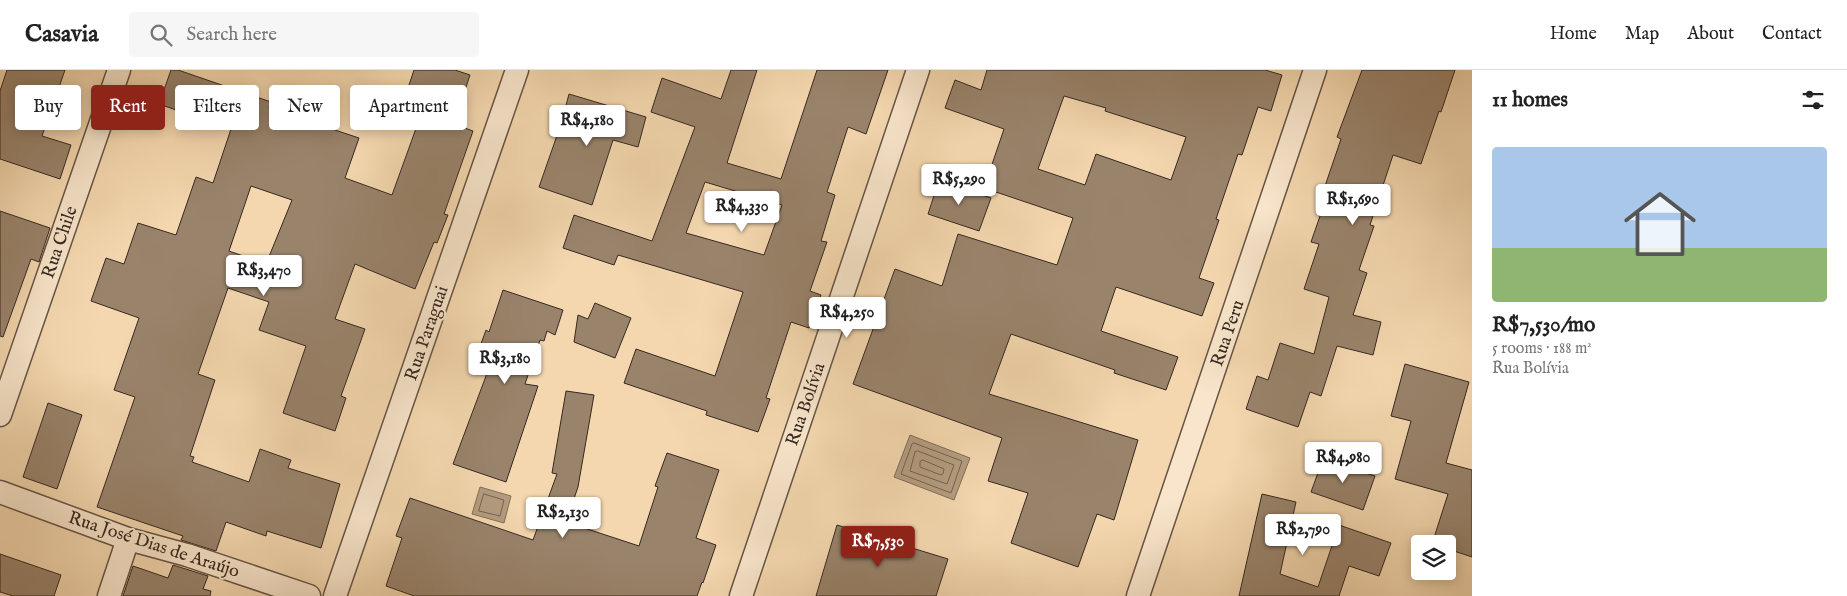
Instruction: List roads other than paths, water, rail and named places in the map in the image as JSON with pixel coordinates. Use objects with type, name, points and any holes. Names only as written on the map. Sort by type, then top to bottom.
[{"type":"street","name":"Rua Chile","points":[[0,415],[119,70]]},
{"type":"street","name":"Rua Paraguai","points":[[335,596],[517,70]]},
{"type":"street","name":"Rua Bolívia","points":[[741,596],[918,70]]},
{"type":"street","name":"Rua Peru","points":[[1138,596],[1315,70]]},
{"type":"street","name":"Rua José Dias de Araújo","points":[[0,492],[128,538],[186,554],[309,596]]},
{"type":"street","points":[[108,596],[128,538]]},
{"type":"water","points":[[910,435],[970,458],[954,500],[894,477]]},
{"type":"water","points":[[480,487],[511,496],[504,523],[472,514]]}]
